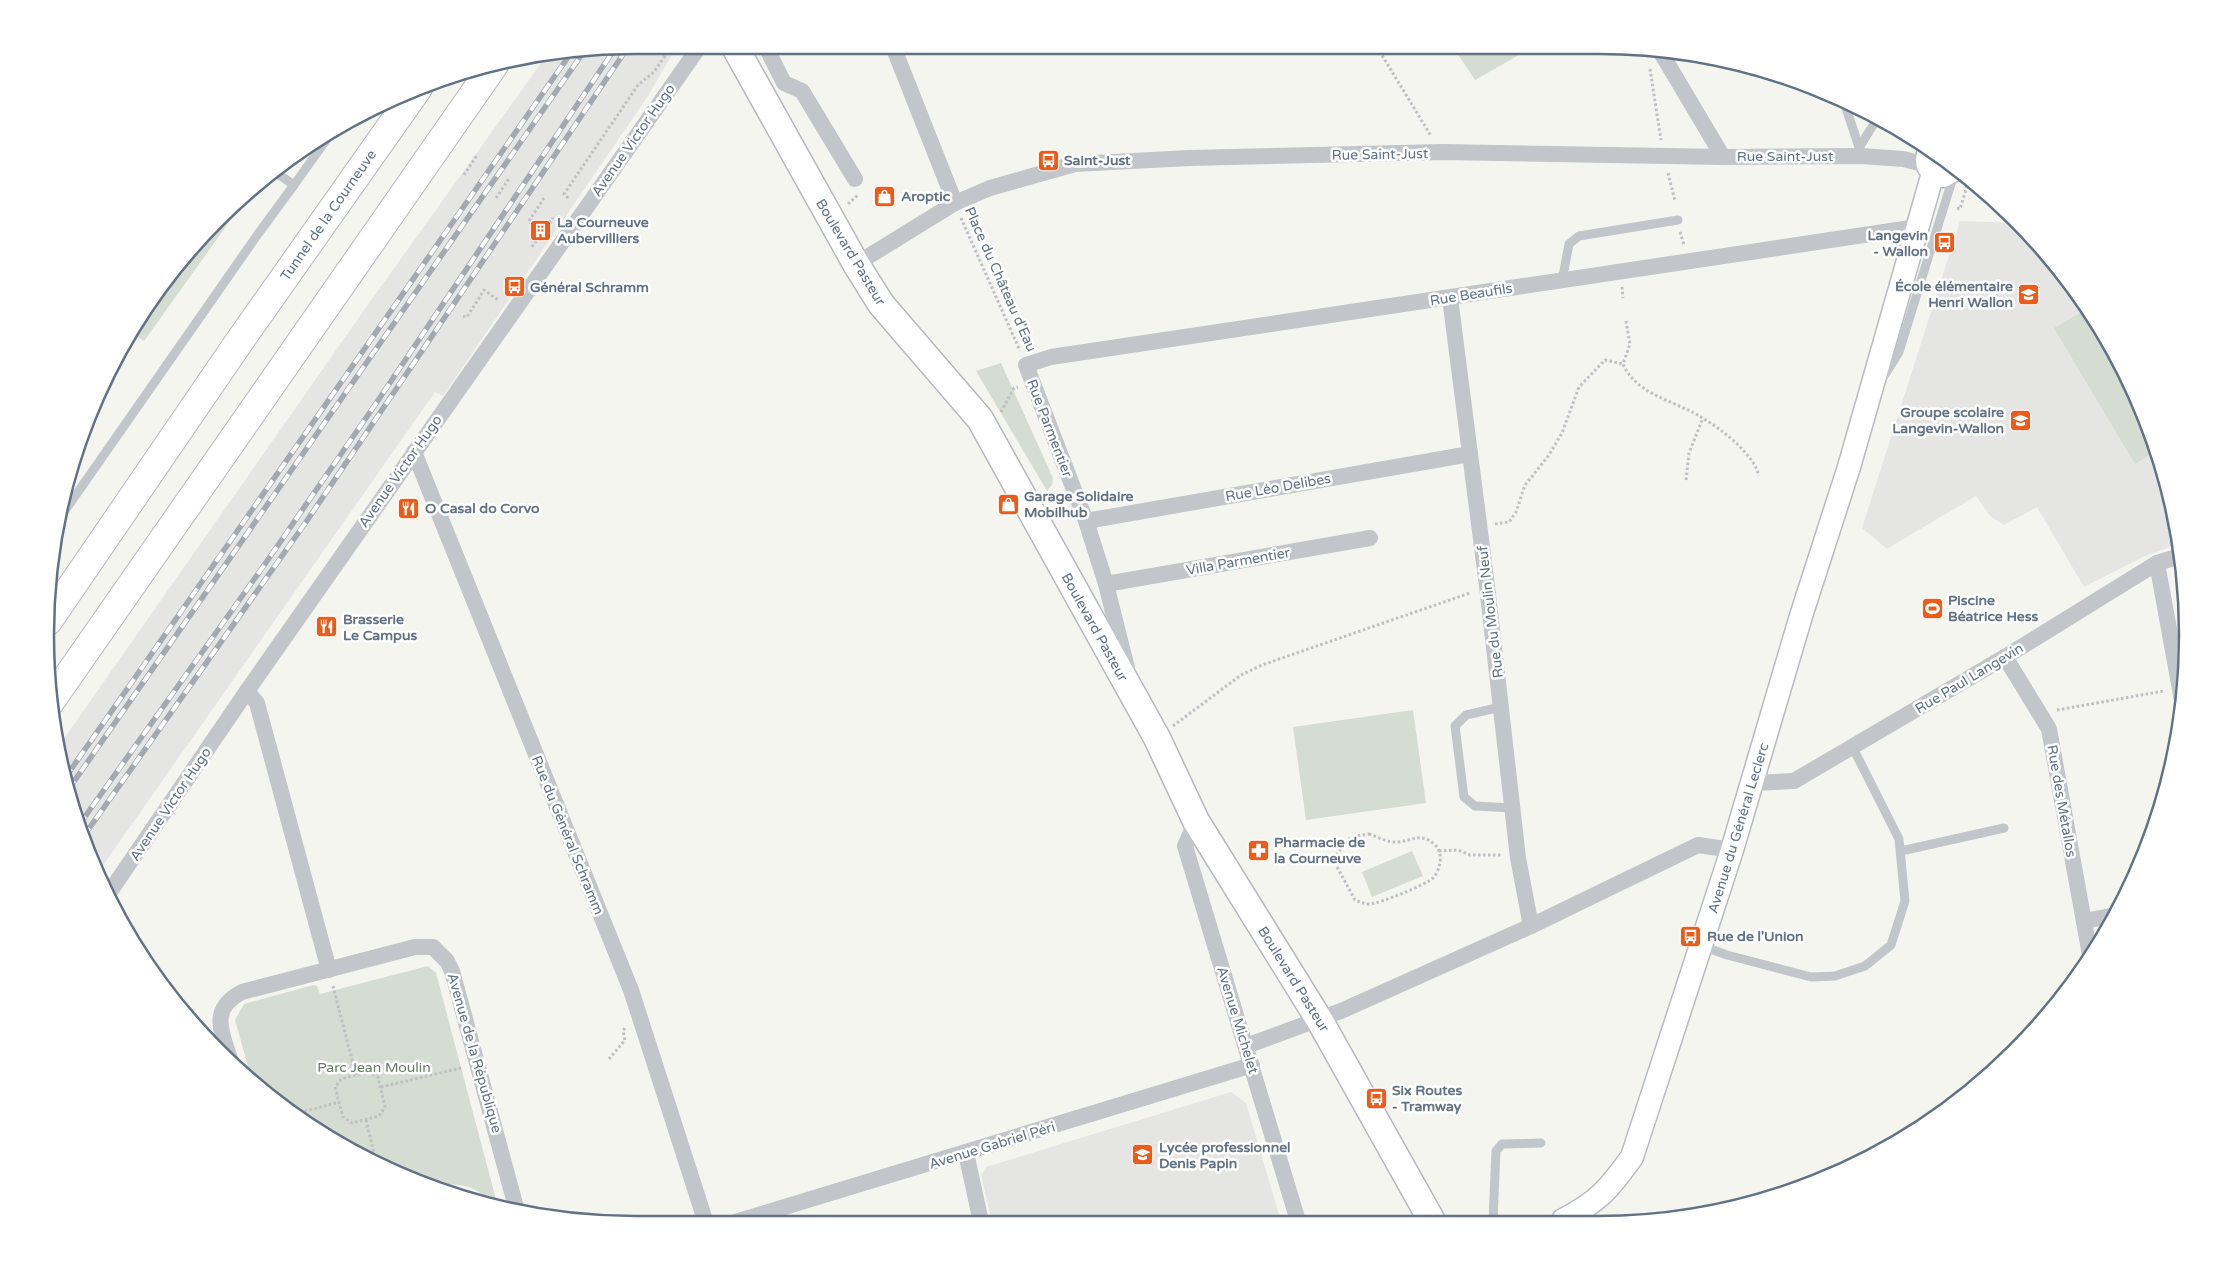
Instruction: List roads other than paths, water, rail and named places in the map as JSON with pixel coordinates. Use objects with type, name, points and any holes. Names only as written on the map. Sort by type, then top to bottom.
[{"type":"highway","points":[[57,692],[488,73]]},
{"type":"highway","name":"Tunnel de la Courneuve","points":[[55,611],[238,342],[410,99]]},
{"type":"main road","name":"Boulevard Pasteur","points":[[738,54],[856,264],[881,304],[980,419],[1157,738],[1196,821],[1320,1020],[1429,1216]]},
{"type":"main road","name":"Avenue du Général Leclerc","points":[[1571,1216],[1588,1207],[1606,1191],[1632,1157],[1702,946],[1801,616],[1849,467],[1918,227],[1930,158]]},
{"type":"main road","points":[[1931,159],[1943,176],[1950,173]]},
{"type":"street","name":"Avenue Victor Hugo","points":[[112,888],[247,690],[694,54]]},
{"type":"street","points":[[770,54],[784,83],[802,90],[857,187]]},
{"type":"street","points":[[896,54],[955,203]]},
{"type":"street","points":[[1664,58],[1723,157]]},
{"type":"street","name":"Rue Saint-Just","points":[[856,264],[955,203],[990,188],[1075,164],[1190,158],[1442,152],[1663,154],[1723,157],[1860,152],[1903,159],[1929,158]]},
{"type":"street","name":"Rue Beaufils","points":[[1026,365],[1051,357],[1918,227]]},
{"type":"street","name":"Rue du Moulin Neuf","points":[[1450,298],[1480,526],[1518,858],[1531,926]]},
{"type":"street","name":"Rue Parmentier","points":[[1026,365],[1086,521],[1106,584],[1133,694]]},
{"type":"street","name":"Rue du Général Schramm","points":[[414,452],[631,990],[704,1216]]},
{"type":"street","name":"Rue Léo Delibes","points":[[1086,521],[1470,454]]},
{"type":"street","name":"Villa Parmentier","points":[[1106,584],[1370,538]]},
{"type":"street","name":"Rue Paul Langevin","points":[[1752,783],[1794,781],[2005,657],[2157,563],[2174,558]]},
{"type":"street","points":[[2157,563],[2178,676]]},
{"type":"street","name":"Rue des Métallos","points":[[2005,657],[2049,728],[2088,946]]},
{"type":"street","points":[[247,690],[257,703],[330,970]]},
{"type":"street","name":"Avenue Michelet","points":[[1196,821],[1185,846],[1297,1216]]},
{"type":"street","points":[[1246,1046],[1320,1020],[1531,926],[1698,845],[1732,850]]},
{"type":"street","points":[[2084,921],[2106,917]]},
{"type":"street","name":"Avenue de la République","points":[[228,1050],[220,1020],[221,1012],[231,998],[242,992],[415,947],[433,947],[448,961],[452,971],[515,1203]]},
{"type":"street","name":"Avenue Gabriel Péri","points":[[756,1216],[966,1154],[1252,1065]]},
{"type":"street","points":[[966,1154],[980,1216]]},
{"type":"lane","points":[[1847,110],[1860,152]]},
{"type":"lane","points":[[1860,152],[1874,124]]},
{"type":"lane","points":[[69,504],[252,242],[322,146]]},
{"type":"lane","points":[[280,175],[294,185]]},
{"type":"lane","name":"Avenue du Général Leclerc","points":[[1865,406],[1899,352],[1954,176]]},
{"type":"lane","points":[[1562,281],[1569,244],[1579,236],[1678,220]]},
{"type":"lane","points":[[1501,707],[1466,715],[1455,726],[1464,797],[1475,806],[1512,808]]},
{"type":"lane","points":[[1702,946],[1727,955],[1811,978],[1834,976],[1865,966],[1891,946],[1905,901],[1899,840],[1852,746]]},
{"type":"lane","points":[[1901,851],[2004,828]]},
{"type":"lane","points":[[1493,1216],[1496,1151],[1502,1144],[1541,1143]]},
{"type":"railway","points":[[88,830],[306,522],[623,54]]},
{"type":"railway","points":[[84,818],[265,564],[377,402],[611,55]]},
{"type":"railway","points":[[73,782],[580,57]]},
{"type":"railway","points":[[70,770],[567,58]]},
{"type":"place","name":"Saint-Just","points":[[1048,160]]},
{"type":"place","name":"Aroptic","points":[[885,196]]},
{"type":"place","name":"La Courneuve Aubervilliers","points":[[541,230]]},
{"type":"place","name":"Langevin - Wallon","points":[[1944,243]]},
{"type":"place","name":"Général Schramm","points":[[514,287]]},
{"type":"place","name":"École élémentaire Henri Wallon","points":[[2029,294]]},
{"type":"place","name":"Groupe scolaire Langevin-Wallon","points":[[2020,420]]},
{"type":"place","name":"Garage Solidaire Mobilhub","points":[[1008,504]]},
{"type":"place","name":"O Casal do Corvo","points":[[409,508]]},
{"type":"place","name":"Piscine Béatrice Hess","points":[[1932,608]]},
{"type":"place","name":"Brasserie Le Campus","points":[[327,627]]},
{"type":"place","name":"Pharmacie de la Courneuve","points":[[1258,850]]},
{"type":"place","name":"Rue de l'Union","points":[[1691,936]]},
{"type":"place","name":"Six Routes - Tramway","points":[[1376,1098]]},
{"type":"place","name":"Lycée professionnel Denis Papin","points":[[1143,1155]]},
{"type":"park label","name":"Parc Jean Moulin","points":[[374,1067]]}]
